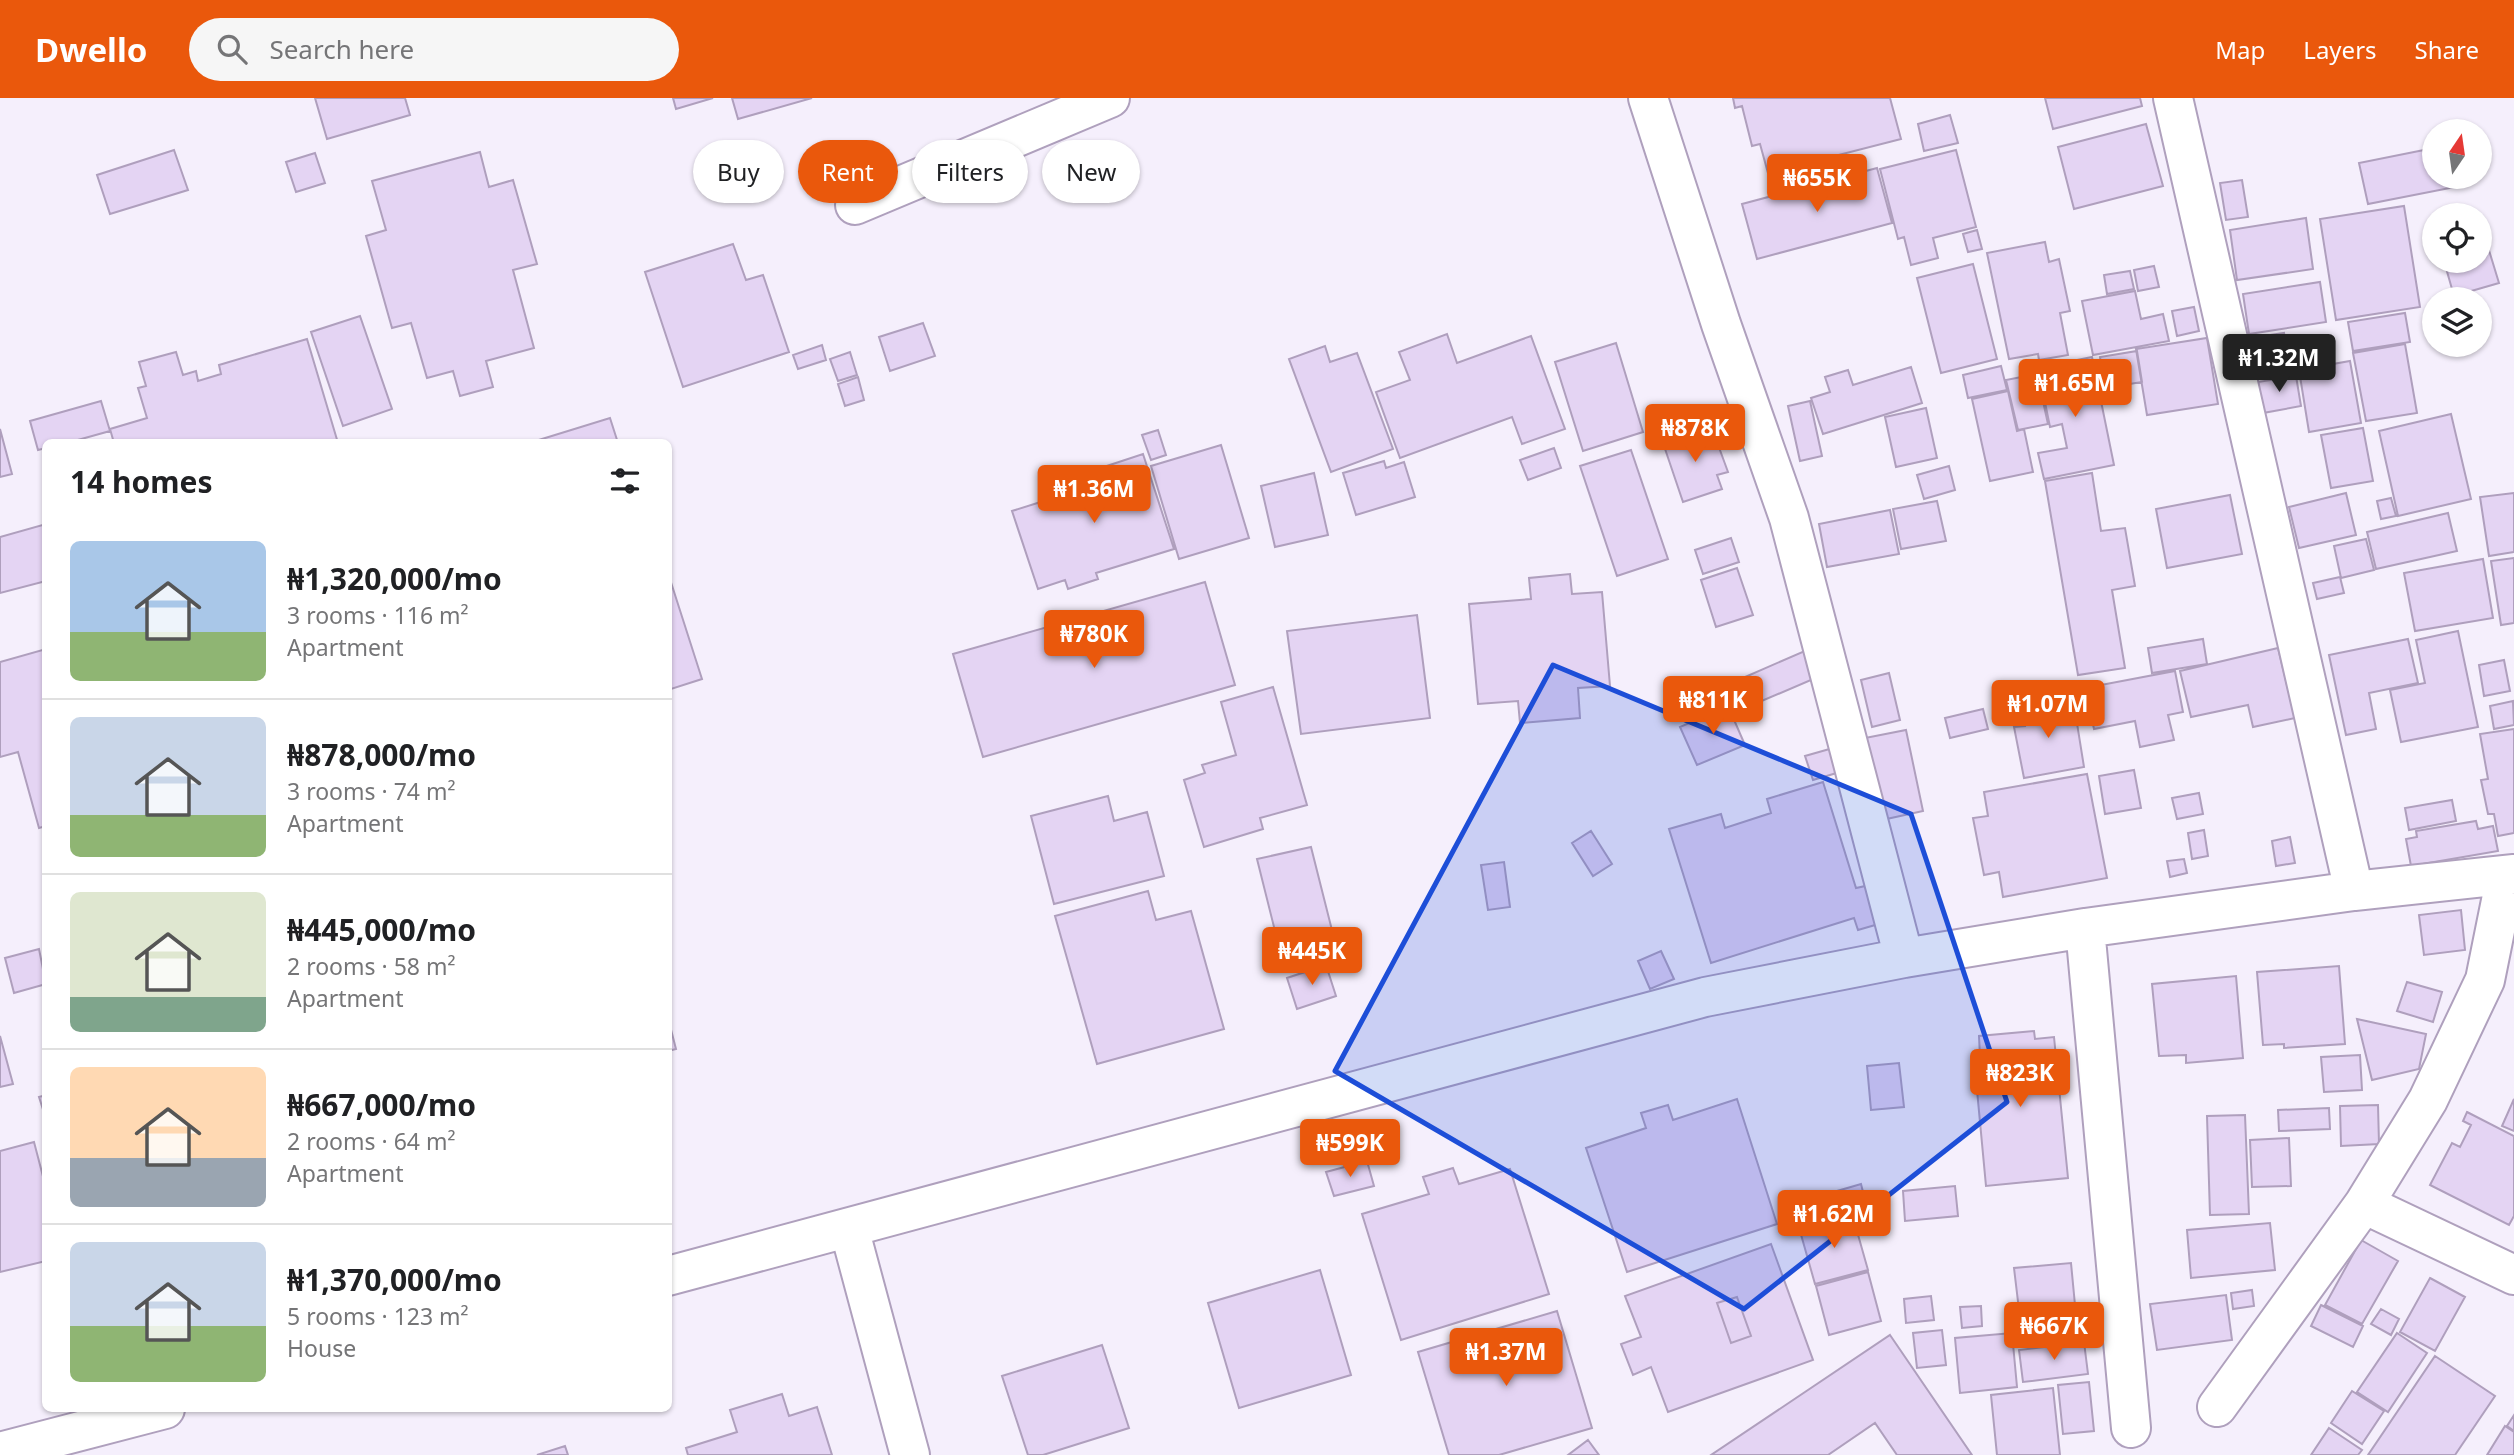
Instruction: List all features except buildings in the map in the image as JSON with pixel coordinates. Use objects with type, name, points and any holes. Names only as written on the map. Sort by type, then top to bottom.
[{"type":"street","points":[[855,205],[1110,98]]},
{"type":"street","points":[[1648,98],[1721,324],[1789,518],[1904,958]]},
{"type":"street","points":[[2174,98],[2354,891]]},
{"type":"street","points":[[672,1275],[1705,997],[1904,958],[2085,928],[2354,891],[2510,875],[2499,986],[2364,1204],[2217,1407]]},
{"type":"street","points":[[2085,928],[2131,1427]]},
{"type":"street","points":[[2364,1204],[2514,1275]]},
{"type":"street","points":[[849,1228],[910,1455]]},
{"type":"street","points":[[0,1452],[153,1412]]},
{"type":"highlighted area","points":[[1553,665],[1911,814],[2007,1102],[1744,1309],[1335,1071]]}]
